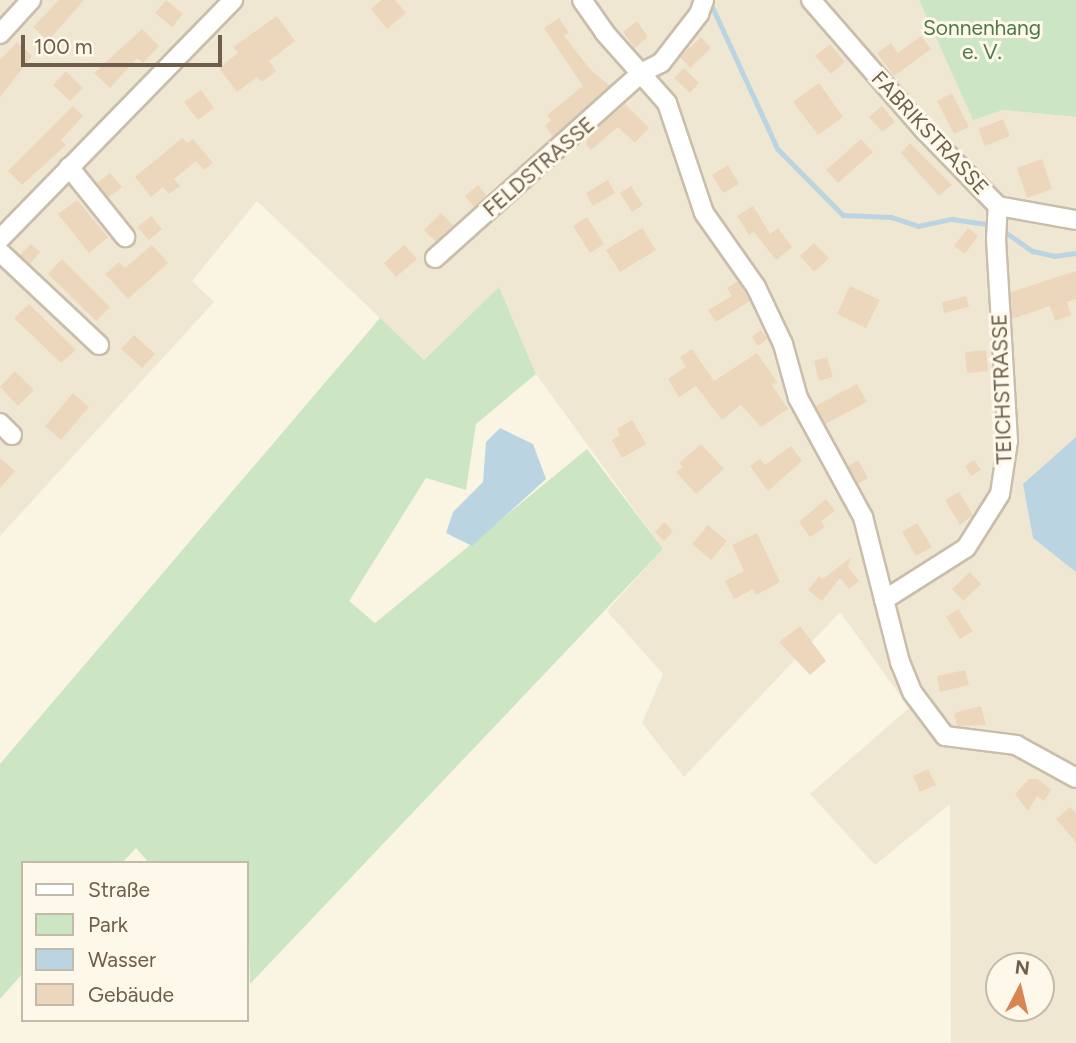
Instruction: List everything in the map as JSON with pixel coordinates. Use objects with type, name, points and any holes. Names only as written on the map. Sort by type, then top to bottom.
[{"type":"street","points":[[0,34],[31,0]]},
{"type":"street","points":[[0,239],[233,0]]},
{"type":"street","points":[[582,0],[667,103],[704,213],[756,287],[783,344],[798,398],[863,517],[884,600],[912,692],[945,737],[1016,746],[1076,778]]},
{"type":"street","name":"FELDSTRASSE","points":[[435,258],[641,74],[661,63],[699,14],[704,0]]},
{"type":"street","name":"FABRIKSTRASSE","points":[[811,0],[998,213],[1076,220]]},
{"type":"street","points":[[69,167],[125,237]]},
{"type":"street","name":"TEICHSTRASSE","points":[[884,600],[966,548],[1000,494],[1009,441],[996,240],[998,213]]},
{"type":"street","points":[[0,252],[99,345]]},
{"type":"shaded area","points":[[0,0],[919,0],[973,119],[1003,110],[1076,117],[1076,1043],[951,1043],[950,804],[875,865],[810,794],[909,708],[840,612],[684,777],[642,723],[663,674],[607,611],[663,549],[536,374],[499,287],[424,360],[257,201],[192,281],[214,302],[0,536]]},
{"type":"green space","name":"Sonnenhang e. V.","points":[[919,0],[1076,0],[1076,117],[1003,110],[973,120]]},
{"type":"green space","points":[[499,287],[536,374],[476,424],[466,490],[426,478],[349,601],[375,623],[587,449],[663,549],[250,984],[248,861],[147,861],[136,848],[124,861],[21,861],[21,975],[0,999],[0,764],[380,318],[424,360]]},
{"type":"water","points":[[500,428],[533,444],[546,479],[472,546],[446,533],[453,512],[483,482],[486,442]]},
{"type":"water","points":[[1076,437],[1076,572],[1033,538],[1023,484]]},
{"type":"building","points":[[59,0],[84,0],[48,41],[33,27]]},
{"type":"building","points":[[166,0],[183,14],[172,27],[155,13]]},
{"type":"building","points":[[381,0],[395,0],[406,13],[387,29],[371,9]]},
{"type":"building","points":[[277,16],[295,41],[269,61],[276,71],[262,82],[257,77],[237,92],[219,68],[238,53],[233,47]]},
{"type":"building","points":[[559,18],[569,33],[564,36],[590,69],[610,86],[553,136],[545,126],[551,120],[547,115],[583,86],[544,28]]},
{"type":"building","points":[[637,21],[648,37],[635,48],[623,32]]},
{"type":"building","points":[[142,29],[159,46],[143,63],[137,58],[110,88],[94,73]]},
{"type":"building","points":[[921,36],[931,49],[894,76],[877,53],[891,43],[898,53]]},
{"type":"building","points":[[701,37],[711,48],[690,68],[680,57]]},
{"type":"building","points":[[17,42],[32,56],[0,97],[0,60]]},
{"type":"building","points":[[830,44],[845,62],[831,74],[815,56]]},
{"type":"building","points":[[684,68],[699,83],[690,93],[674,78]]},
{"type":"building","points":[[66,71],[83,88],[70,101],[53,85]]},
{"type":"building","points":[[819,83],[843,117],[818,135],[793,102]]},
{"type":"building","points":[[201,90],[214,108],[198,120],[184,102]]},
{"type":"building","points":[[952,93],[969,127],[954,134],[937,101]]},
{"type":"building","points":[[625,104],[649,128],[635,143],[618,127],[591,150],[586,144],[588,136]]},
{"type":"building","points":[[73,106],[83,116],[61,140],[66,145],[22,185],[8,171]]},
{"type":"building","points":[[882,106],[895,122],[882,132],[869,117]]},
{"type":"building","points":[[1003,119],[1010,136],[985,146],[978,129]]},
{"type":"building","points":[[182,138],[187,143],[193,139],[213,163],[204,170],[196,161],[174,179],[180,186],[169,194],[163,187],[151,197],[135,177]]},
{"type":"building","points":[[861,139],[873,152],[838,183],[826,170]]},
{"type":"building","points":[[910,143],[952,185],[939,196],[901,153]]},
{"type":"building","points":[[1042,159],[1052,189],[1027,198],[1017,168]]},
{"type":"building","points":[[728,165],[739,184],[723,193],[712,175]]},
{"type":"building","points":[[110,173],[122,187],[108,198],[97,183]]},
{"type":"building","points":[[608,180],[615,193],[593,206],[586,193]]},
{"type":"building","points":[[478,185],[487,196],[474,207],[465,196]]},
{"type":"building","points":[[631,186],[643,205],[632,212],[620,193]]},
{"type":"building","points":[[77,200],[108,237],[89,253],[58,214]]},
{"type":"building","points":[[753,206],[770,234],[778,228],[792,247],[776,260],[754,232],[749,235],[737,216]]},
{"type":"building","points":[[441,213],[453,225],[436,242],[424,230]]},
{"type":"building","points":[[151,216],[162,229],[149,240],[137,227]]},
{"type":"building","points":[[587,217],[604,244],[590,253],[573,226]]},
{"type":"building","points":[[642,228],[656,250],[620,272],[606,250]]},
{"type":"building","points":[[968,228],[978,236],[965,254],[954,246]]},
{"type":"building","points":[[814,243],[829,258],[814,272],[800,256]]},
{"type":"building","points":[[31,244],[40,252],[30,264],[20,255]]},
{"type":"building","points":[[152,245],[168,263],[128,299],[105,274],[119,262],[125,268]]},
{"type":"building","points":[[404,245],[417,259],[396,277],[384,263]]},
{"type":"building","points":[[62,259],[110,307],[96,321],[48,274]]},
{"type":"building","points":[[1076,271],[1076,299],[1067,302],[1071,315],[1055,321],[1050,306],[1012,319],[1011,292]]},
{"type":"building","points":[[738,281],[750,301],[716,322],[708,310],[732,296],[727,288]]},
{"type":"building","points":[[850,286],[880,300],[866,328],[837,314]]},
{"type":"building","points":[[966,296],[969,307],[944,313],[942,302]]},
{"type":"building","points":[[29,304],[76,350],[61,363],[14,318]]},
{"type":"building","points":[[761,330],[767,339],[758,346],[752,337]]},
{"type":"building","points":[[134,335],[155,354],[142,368],[121,349]]},
{"type":"building","points":[[692,349],[714,381],[757,353],[777,382],[772,385],[788,409],[761,427],[741,405],[722,420],[696,386],[679,397],[668,379],[686,367],[680,357]]},
{"type":"building","points":[[986,350],[988,371],[967,373],[965,352]]},
{"type":"building","points":[[827,357],[833,377],[819,381],[814,361]]},
{"type":"building","points":[[15,371],[34,390],[18,406],[0,387]]},
{"type":"building","points":[[857,384],[867,402],[825,424],[815,406]]},
{"type":"building","points":[[73,393],[89,407],[61,440],[45,426]]},
{"type":"building","points":[[632,420],[646,444],[622,458],[612,440],[620,435],[617,429]]},
{"type":"building","points":[[701,444],[724,469],[696,494],[676,472],[683,467],[679,463]]},
{"type":"building","points":[[791,446],[802,461],[768,491],[750,466],[760,459],[765,465]]},
{"type":"building","points":[[0,458],[15,471],[0,488]]},
{"type":"building","points":[[858,460],[868,478],[858,484],[848,466]]},
{"type":"building","points":[[974,460],[981,470],[971,476],[965,466]]},
{"type":"building","points":[[959,492],[973,515],[960,525],[945,500]]},
{"type":"building","points":[[826,499],[835,511],[821,521],[825,527],[810,537],[799,522]]},
{"type":"building","points":[[664,522],[673,531],[664,541],[655,532]]},
{"type":"building","points":[[917,523],[932,547],[916,556],[902,532]]},
{"type":"building","points":[[708,525],[727,541],[711,560],[692,544]]},
{"type":"building","points":[[757,533],[780,582],[756,595],[753,589],[734,599],[725,581],[744,571],[732,545]]},
{"type":"building","points":[[851,557],[848,567],[859,581],[849,589],[840,578],[822,601],[808,590],[819,576],[823,579]]},
{"type":"building","points":[[970,572],[981,584],[963,601],[952,589]]},
{"type":"building","points":[[958,609],[973,631],[960,639],[946,617]]},
{"type":"building","points":[[800,626],[826,661],[810,675],[779,642]]},
{"type":"building","points":[[965,670],[969,685],[940,692],[937,676]]},
{"type":"building","points":[[981,706],[986,725],[957,726],[954,713]]},
{"type":"building","points":[[928,769],[936,785],[920,792],[913,776]]},
{"type":"building","points":[[1029,779],[1038,779],[1051,790],[1044,801],[1037,796],[1028,811],[1015,794]]},
{"type":"building","points":[[1070,807],[1076,813],[1076,842],[1056,819]]},
{"type":"waterway","points":[[713,8],[778,149],[843,215],[891,217],[918,226],[952,219],[993,225]]},
{"type":"waterway","points":[[1001,229],[1033,251],[1054,256],[1076,253]]}]
